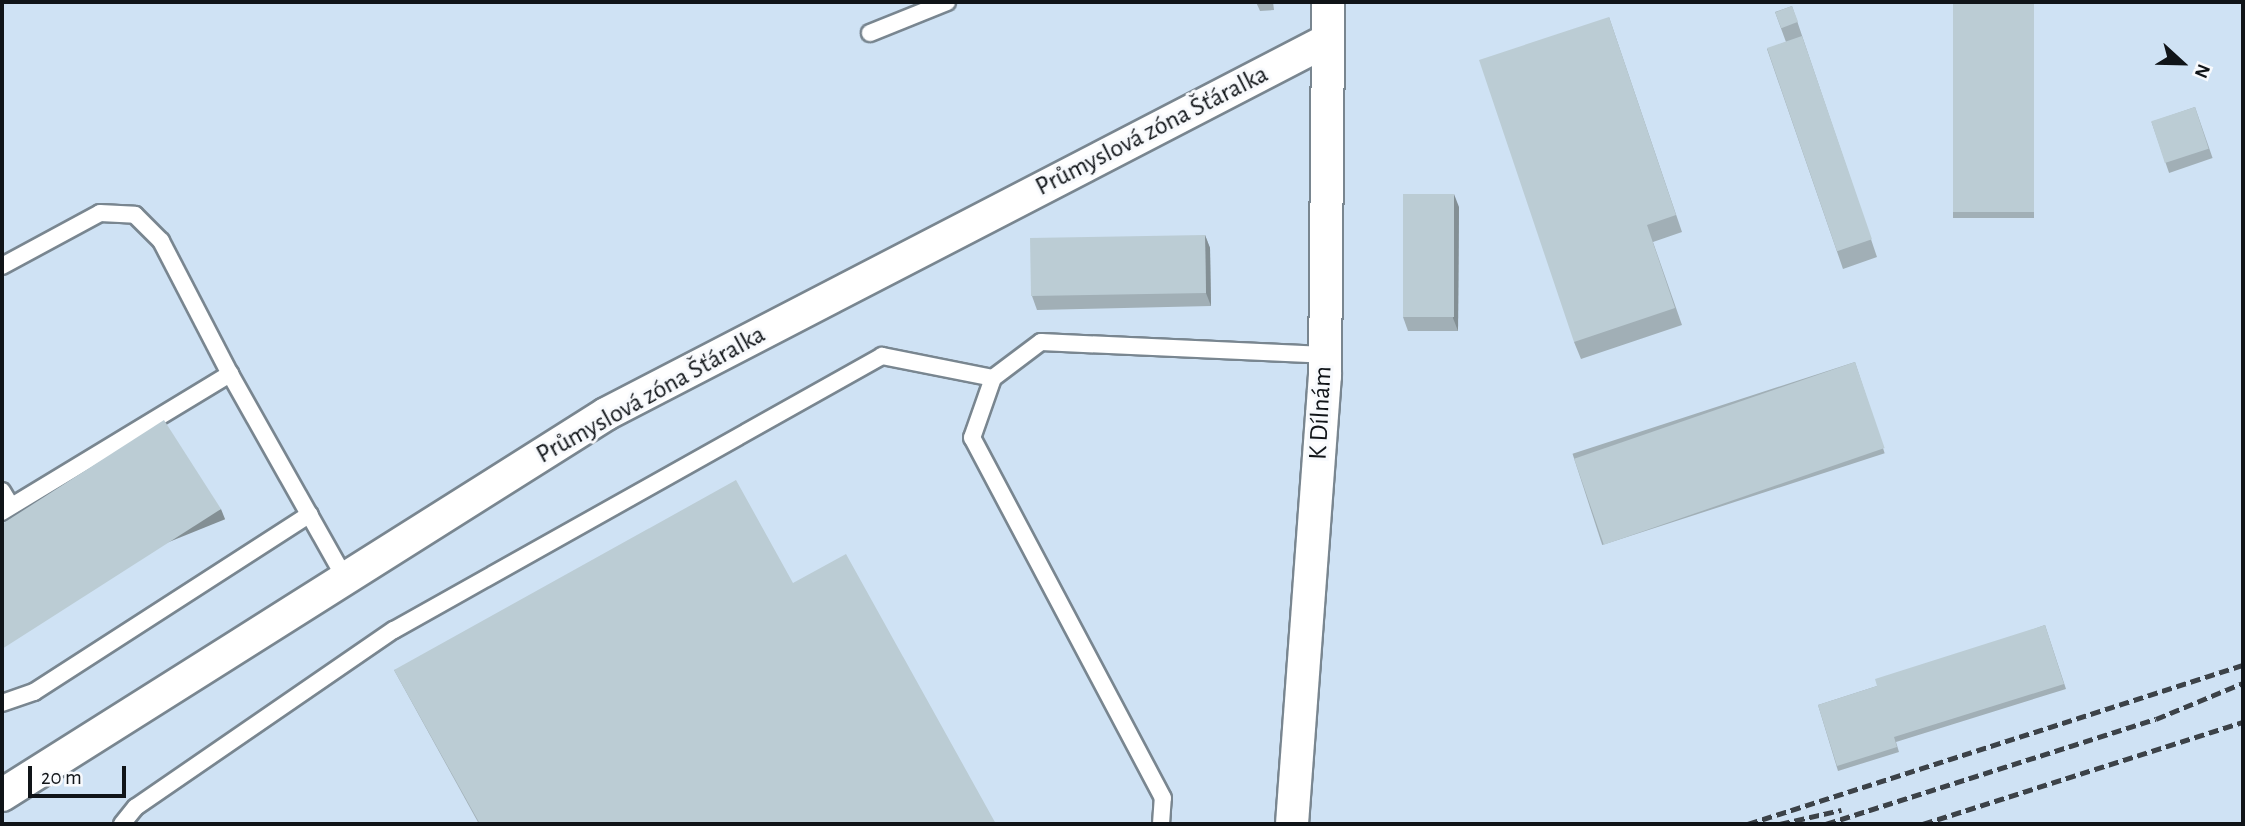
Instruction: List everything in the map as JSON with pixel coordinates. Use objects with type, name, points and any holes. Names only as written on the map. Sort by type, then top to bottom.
[{"type":"street","name":"K Dílnám","points":[[1292,824],[1325,355],[1328,2]]},
{"type":"street","name":"Průmyslová zóna Šťáralka","points":[[2,795],[606,414],[1326,41]]},
{"type":"lane","points":[[870,33],[947,2]]},
{"type":"lane","points":[[2,267],[100,213],[135,215],[161,241],[230,374],[345,578]]},
{"type":"lane","points":[[1161,824],[1163,798],[972,438],[993,378],[1041,342],[1325,355]]},
{"type":"lane","points":[[122,824],[136,807],[394,630],[882,356],[993,378]]},
{"type":"lane","points":[[2,491],[6,509],[230,374]]},
{"type":"lane","points":[[2,703],[34,692],[310,514]]},
{"type":"shaded area","points":[[2,2],[2243,2],[2243,824],[2,824]]},
{"type":"building","points":[[1953,2],[2034,2],[2034,212],[1953,212]]},
{"type":"building","points":[[1792,6],[1798,22],[1781,28],[1775,12]]},
{"type":"building","points":[[1609,17],[1676,215],[1647,225],[1675,308],[1574,342],[1479,60]]},
{"type":"building","points":[[1802,36],[1872,239],[1837,251],[1767,48]]},
{"type":"building","points":[[2195,107],[2209,149],[2165,163],[2151,121]]},
{"type":"building","points":[[1403,194],[1454,194],[1454,317],[1403,317]]},
{"type":"building","points":[[1205,235],[1206,293],[1031,296],[1030,238]]},
{"type":"building","points":[[1855,362],[1885,448],[1604,545],[1574,459]]},
{"type":"building","points":[[164,420],[221,509],[2,649],[2,524]]},
{"type":"building","points":[[736,480],[793,583],[846,554],[996,824],[480,824],[394,670]]},
{"type":"building","points":[[2045,625],[2064,684],[1894,737],[1897,747],[1837,766],[1818,705],[1877,686],[1875,679]]},
{"type":"railway","points":[[1748,824],[2243,665]]},
{"type":"railway","points":[[1826,824],[2156,719],[2243,683]]},
{"type":"railway","points":[[1923,824],[2243,722]]},
{"type":"railway","points":[[1780,824],[1841,810]]}]
